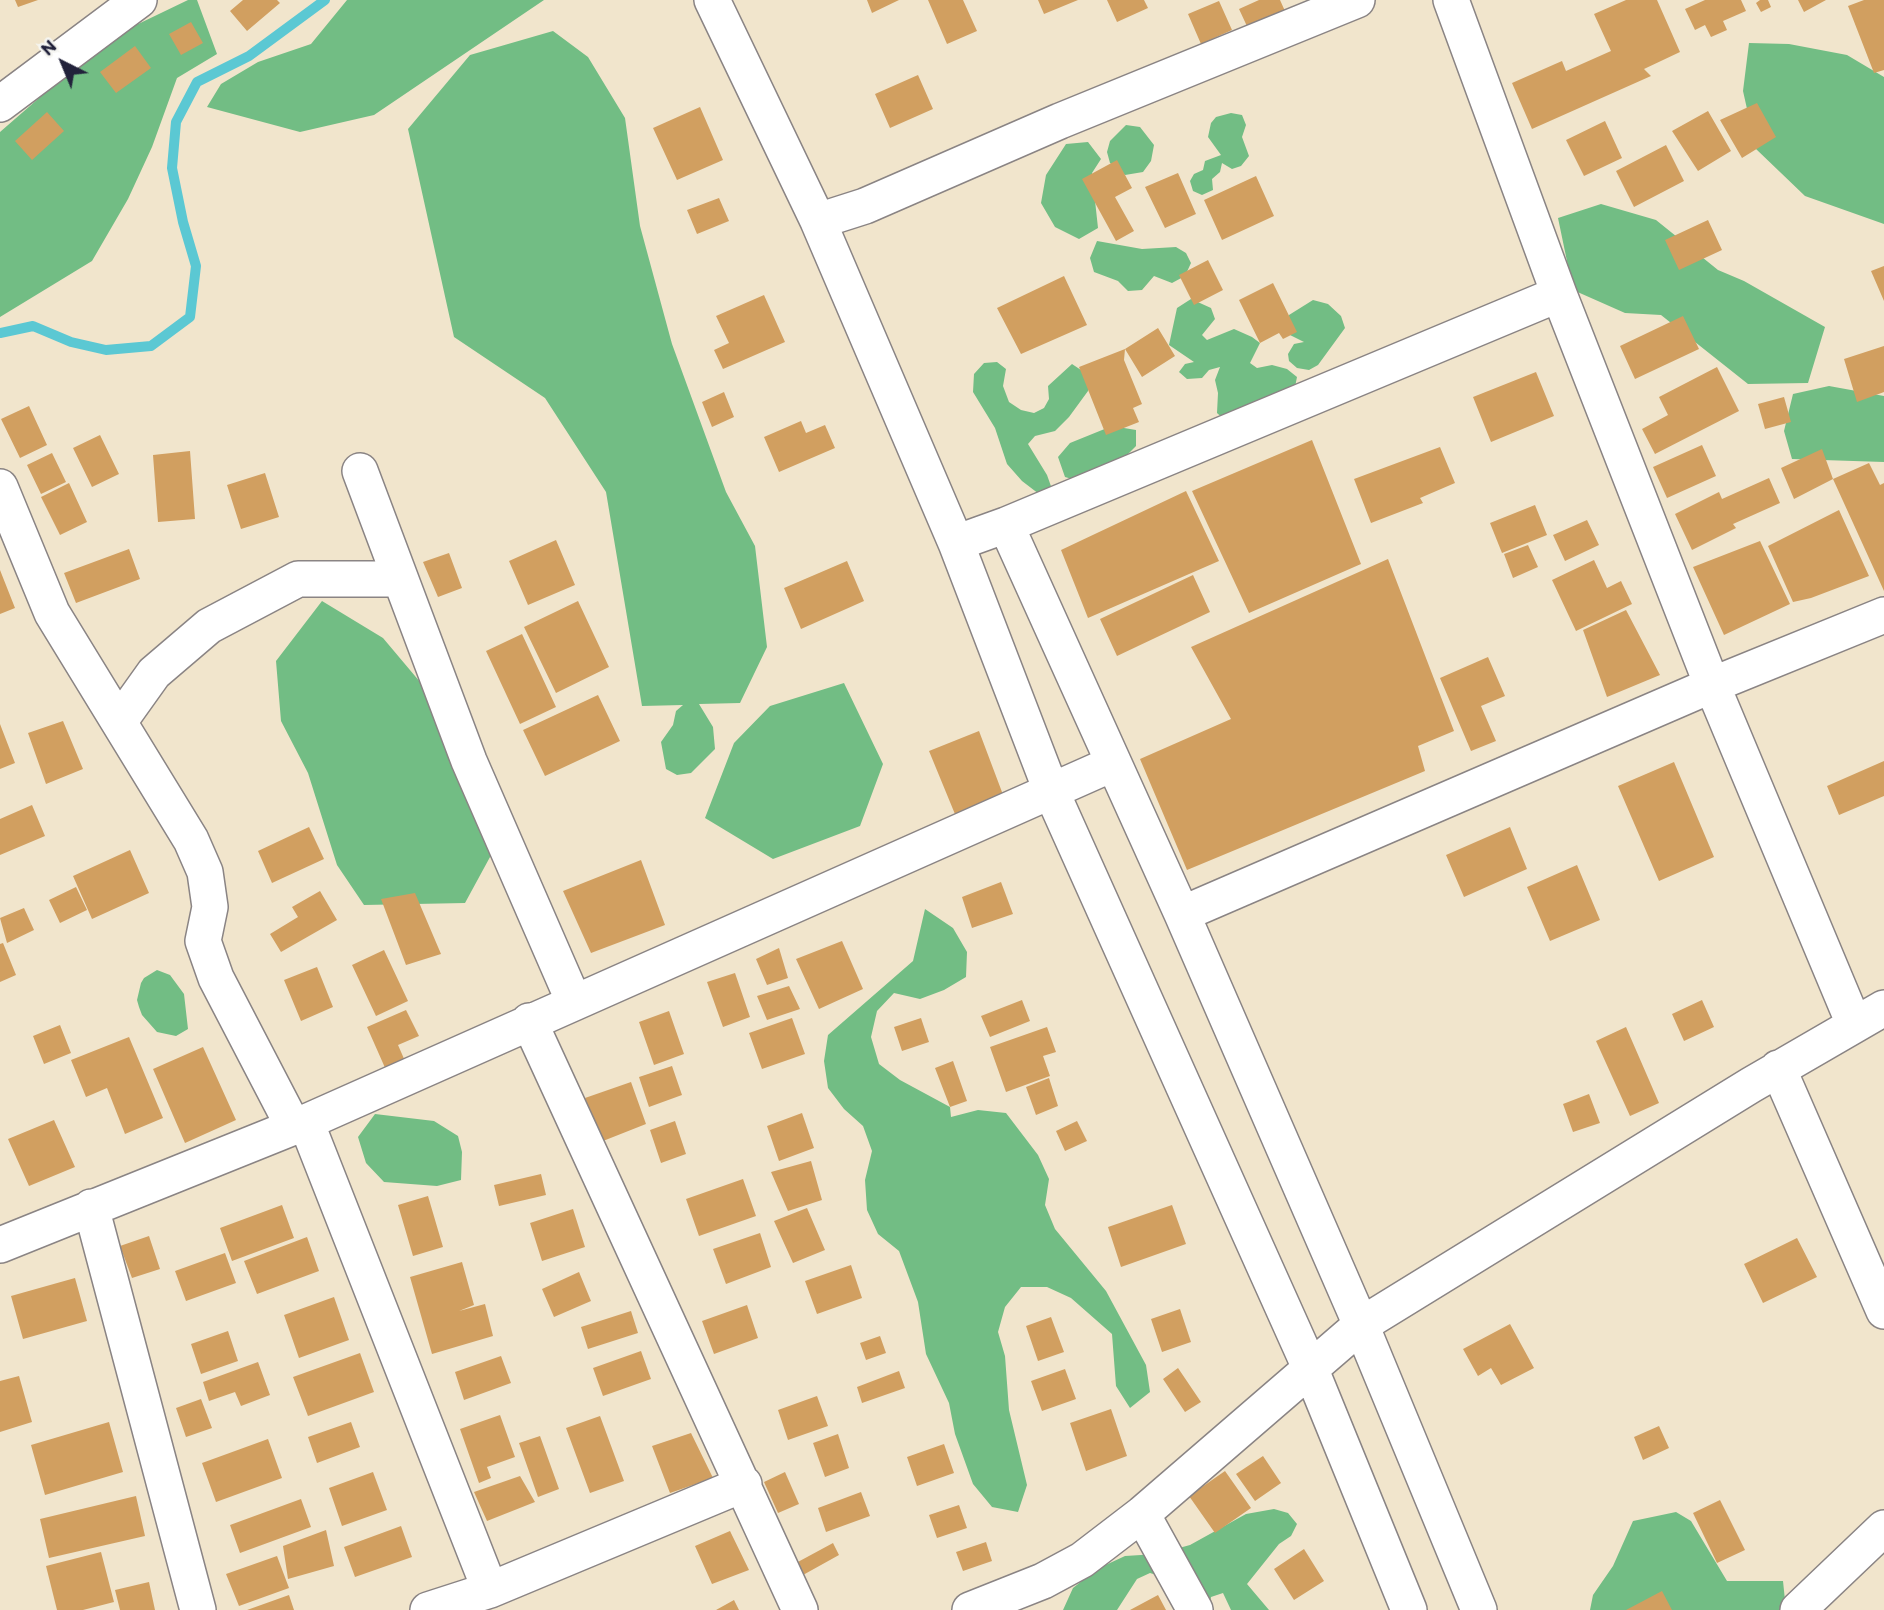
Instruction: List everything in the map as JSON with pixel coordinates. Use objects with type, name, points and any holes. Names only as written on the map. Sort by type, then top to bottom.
[{"type":"street","points":[[0,104],[139,0]]},
{"type":"street","points":[[712,0],[818,221],[956,543],[1052,793],[1311,1370],[1409,1610]]},
{"type":"street","points":[[818,221],[865,206],[1060,121],[1357,0]]},
{"type":"street","points":[[970,1610],[1043,1581],[1082,1560],[1142,1514],[1361,1325],[1869,1016],[1713,685],[1559,294],[1451,0]]},
{"type":"street","points":[[956,543],[1006,525],[1559,294]]},
{"type":"street","points":[[360,471],[469,761],[574,1002]]},
{"type":"street","points":[[0,487],[52,613],[205,872],[210,907],[203,941],[216,978],[299,1124],[490,1590]]},
{"type":"street","points":[[1006,525],[1182,914],[1361,1325],[1479,1610]]},
{"type":"street","points":[[118,722],[154,673],[209,626],[298,579],[400,579]]},
{"type":"street","points":[[1182,914],[1713,685],[1884,615]]},
{"type":"street","points":[[0,1245],[299,1124],[1052,793],[1112,764]]},
{"type":"street","points":[[529,1021],[800,1610]]},
{"type":"street","points":[[1778,1069],[1884,1311]]},
{"type":"street","points":[[91,1207],[198,1610]]},
{"type":"street","points":[[428,1610],[490,1590],[744,1484]]},
{"type":"street","points":[[1142,1514],[1195,1610]]},
{"type":"street","points":[[1798,1610],[1884,1528]]},
{"type":"green space","points":[[188,0],[197,0],[217,54],[177,78],[152,147],[128,199],[92,261],[0,317],[0,132],[107,39]]},
{"type":"green space","points":[[347,0],[544,0],[374,115],[300,132],[207,107],[221,84],[258,62],[311,44]]},
{"type":"green space","points":[[553,31],[588,57],[625,118],[640,226],[672,344],[726,492],[755,546],[767,647],[740,703],[699,704],[713,727],[715,749],[691,773],[677,775],[666,769],[661,742],[673,725],[676,711],[683,705],[642,706],[606,492],[545,398],[454,337],[408,129],[470,55]]},
{"type":"green space","points":[[1749,43],[1789,44],[1847,55],[1884,77],[1884,224],[1805,196],[1756,149],[1743,91]]},
{"type":"green space","points":[[1231,113],[1242,115],[1246,125],[1242,137],[1249,156],[1241,166],[1232,169],[1222,163],[1220,172],[1212,179],[1213,190],[1202,195],[1193,191],[1190,181],[1194,174],[1203,170],[1205,161],[1221,155],[1208,137],[1211,123],[1216,117]]},
{"type":"green space","points":[[1126,125],[1140,127],[1154,145],[1151,161],[1143,172],[1125,175],[1110,163],[1107,152],[1110,141]]},
{"type":"green space","points":[[1088,142],[1101,159],[1092,173],[1098,228],[1079,239],[1055,227],[1041,203],[1046,175],[1066,144]]},
{"type":"green space","points":[[1601,204],[1656,220],[1718,270],[1744,281],[1825,327],[1808,383],[1748,384],[1661,315],[1625,313],[1573,290],[1558,218]]},
{"type":"green space","points":[[1097,241],[1142,249],[1176,247],[1186,253],[1191,263],[1185,276],[1172,283],[1154,276],[1142,290],[1128,291],[1118,281],[1094,272],[1090,258]]},
{"type":"green space","points":[[1191,299],[1211,308],[1215,319],[1202,335],[1207,340],[1234,329],[1252,337],[1260,343],[1250,363],[1257,368],[1272,365],[1287,369],[1297,377],[1294,392],[1228,423],[1217,413],[1218,393],[1215,380],[1220,367],[1209,370],[1202,378],[1187,379],[1179,372],[1185,364],[1194,362],[1169,345],[1177,308]]},
{"type":"green space","points":[[1313,300],[1328,304],[1341,316],[1345,328],[1318,365],[1309,370],[1297,368],[1289,361],[1288,354],[1294,344],[1304,342],[1290,335],[1289,315]]},
{"type":"green space","points":[[997,362],[1006,369],[1003,386],[1009,402],[1021,410],[1034,413],[1044,408],[1049,399],[1048,386],[1072,364],[1090,376],[1088,391],[1069,417],[1055,431],[1035,436],[1028,444],[1047,475],[1052,489],[1039,494],[1022,481],[1007,464],[995,428],[973,392],[974,374],[984,363]]},
{"type":"green space","points":[[1829,386],[1884,396],[1884,462],[1792,459],[1784,431],[1793,394]]},
{"type":"green space","points":[[1112,426],[1136,430],[1136,446],[1121,461],[1086,483],[1065,477],[1058,457],[1070,443]]},
{"type":"green space","points":[[322,601],[383,638],[463,733],[496,846],[465,903],[364,905],[337,865],[308,773],[281,721],[276,661]]},
{"type":"green space","points":[[844,683],[883,764],[860,826],[773,859],[705,818],[734,743],[770,706]]},
{"type":"green space","points":[[925,909],[953,928],[967,952],[966,977],[944,990],[920,999],[894,993],[877,1011],[871,1037],[879,1064],[900,1080],[950,1107],[951,1117],[978,1110],[1006,1113],[1038,1155],[1049,1179],[1045,1205],[1055,1229],[1106,1291],[1146,1365],[1150,1392],[1130,1408],[1116,1386],[1112,1334],[1071,1298],[1047,1287],[1021,1287],[1005,1307],[998,1332],[1005,1356],[1009,1410],[1027,1485],[1018,1512],[992,1507],[973,1484],[955,1434],[949,1403],[926,1354],[918,1302],[899,1251],[878,1234],[867,1210],[865,1180],[872,1151],[863,1126],[844,1109],[828,1088],[824,1061],[828,1035],[913,961]]},
{"type":"green space","points":[[157,970],[170,975],[184,994],[188,1029],[176,1036],[157,1032],[142,1015],[139,1007],[137,1000],[141,983]]},
{"type":"green space","points":[[375,1114],[434,1121],[458,1136],[462,1152],[461,1180],[437,1186],[384,1182],[366,1163],[358,1137]]},
{"type":"green space","points":[[1274,1509],[1288,1513],[1297,1524],[1291,1536],[1279,1544],[1247,1584],[1269,1610],[1231,1610],[1223,1593],[1211,1597],[1209,1610],[1163,1577],[1150,1573],[1137,1579],[1117,1610],[1063,1610],[1073,1588],[1097,1569],[1125,1556],[1157,1554],[1190,1545],[1246,1514]]},
{"type":"green space","points":[[1676,1512],[1691,1521],[1727,1581],[1783,1581],[1786,1610],[1590,1610],[1593,1595],[1613,1566],[1633,1521]]},
{"type":"building","points":[[15,0],[38,0],[18,7]]},
{"type":"building","points":[[243,0],[277,0],[280,3],[247,31],[230,11]]},
{"type":"building","points":[[867,0],[899,0],[872,13]]},
{"type":"building","points":[[928,0],[963,0],[977,31],[947,44]]},
{"type":"building","points":[[1038,0],[1078,0],[1044,14]]},
{"type":"building","points":[[1107,0],[1144,0],[1148,8],[1117,22]]},
{"type":"building","points":[[1259,0],[1280,0],[1289,20],[1252,37],[1239,9]]},
{"type":"building","points":[[1626,0],[1657,0],[1680,52],[1644,69],[1651,76],[1532,129],[1512,83],[1562,61],[1566,71],[1611,51],[1594,14]]},
{"type":"building","points":[[1705,0],[1741,0],[1746,11],[1723,21],[1727,30],[1711,37],[1705,25],[1695,30],[1685,9]]},
{"type":"building","points":[[1768,0],[1771,7],[1761,12],[1756,3]]},
{"type":"building","points":[[1798,0],[1826,0],[1804,12]]},
{"type":"building","points":[[1864,0],[1884,0],[1884,70],[1874,73],[1848,6]]},
{"type":"building","points":[[1219,1],[1232,30],[1201,44],[1188,14]]},
{"type":"building","points":[[191,22],[203,43],[181,55],[169,34]]},
{"type":"building","points":[[135,46],[151,68],[116,93],[100,72]]},
{"type":"building","points":[[918,75],[933,109],[890,128],[875,94]]},
{"type":"building","points":[[1757,103],[1776,137],[1742,158],[1720,120]]},
{"type":"building","points":[[700,107],[723,160],[677,180],[653,128]]},
{"type":"building","points":[[1708,111],[1731,151],[1698,171],[1672,131]]},
{"type":"building","points":[[47,112],[64,131],[32,160],[15,141]]},
{"type":"building","points":[[1605,121],[1622,158],[1584,176],[1566,140]]},
{"type":"building","points":[[1666,145],[1684,181],[1634,207],[1616,171]]},
{"type":"building","points":[[1117,160],[1132,188],[1115,197],[1134,231],[1116,241],[1082,179]]},
{"type":"building","points":[[1178,173],[1196,214],[1165,228],[1145,187]]},
{"type":"building","points":[[1256,176],[1274,216],[1222,240],[1204,200]]},
{"type":"building","points":[[719,198],[729,221],[697,234],[687,210]]},
{"type":"building","points":[[1708,220],[1722,250],[1679,270],[1665,240]]},
{"type":"building","points":[[1208,260],[1223,290],[1194,305],[1179,275]]},
{"type":"building","points":[[1884,266],[1884,301],[1871,271]]},
{"type":"building","points":[[1064,276],[1087,325],[1021,354],[997,308]]},
{"type":"building","points":[[1273,283],[1297,332],[1283,339],[1279,333],[1260,343],[1239,300]]},
{"type":"building","points":[[764,295],[785,342],[723,369],[714,350],[729,343],[716,316]]},
{"type":"building","points":[[1683,316],[1699,349],[1635,379],[1620,346]]},
{"type":"building","points":[[1158,328],[1175,356],[1142,377],[1125,349]]},
{"type":"building","points":[[1884,346],[1884,392],[1857,402],[1844,359]]},
{"type":"building","points":[[1125,349],[1124,360],[1142,404],[1133,408],[1139,422],[1106,435],[1079,367]]},
{"type":"building","points":[[1717,367],[1739,411],[1655,454],[1642,429],[1668,415],[1659,397]]},
{"type":"building","points":[[1536,372],[1554,416],[1491,442],[1473,397]]},
{"type":"building","points":[[724,392],[734,417],[712,427],[702,402]]},
{"type":"building","points":[[1784,397],[1791,422],[1765,429],[1758,404]]},
{"type":"building","points":[[29,406],[47,445],[20,458],[1,419]]},
{"type":"building","points":[[801,421],[806,433],[825,425],[835,448],[779,472],[764,437]]},
{"type":"building","points":[[100,435],[119,474],[92,487],[73,448]]},
{"type":"building","points":[[1312,440],[1361,564],[1249,613],[1192,491]]},
{"type":"building","points":[[1702,445],[1716,476],[1667,498],[1653,467]]},
{"type":"building","points":[[1440,447],[1455,483],[1420,498],[1423,503],[1371,523],[1354,479]]},
{"type":"building","points":[[1822,449],[1833,479],[1794,499],[1781,468]]},
{"type":"building","points":[[190,451],[195,519],[158,522],[153,455]]},
{"type":"building","points":[[52,453],[66,482],[41,494],[27,465]]},
{"type":"building","points":[[1869,463],[1880,485],[1884,483],[1884,591],[1833,479]]},
{"type":"building","points":[[265,473],[279,517],[241,529],[227,485]]},
{"type":"building","points":[[1769,478],[1780,503],[1733,524],[1736,528],[1692,550],[1675,514],[1719,492],[1722,499]]},
{"type":"building","points":[[69,483],[87,522],[60,535],[41,497]]},
{"type":"building","points":[[1186,491],[1219,561],[1088,618],[1061,550]]},
{"type":"building","points":[[1535,505],[1547,535],[1502,553],[1490,523]]},
{"type":"building","points":[[1839,510],[1869,576],[1793,602],[1768,546]]},
{"type":"building","points":[[1587,520],[1599,545],[1565,561],[1553,535]]},
{"type":"building","points":[[556,540],[575,585],[528,605],[509,561]]},
{"type":"building","points":[[1760,541],[1790,604],[1724,635],[1693,567]]},
{"type":"building","points":[[1528,545],[1538,567],[1513,578],[1504,554]]},
{"type":"building","points":[[129,549],[140,579],[76,603],[64,573]]},
{"type":"building","points":[[449,553],[462,588],[438,597],[423,562]]},
{"type":"building","points":[[1388,559],[1454,731],[1418,746],[1425,771],[1187,870],[1140,759],[1231,719],[1191,647]]},
{"type":"building","points":[[1594,560],[1607,588],[1621,581],[1632,604],[1576,631],[1552,580]]},
{"type":"building","points":[[847,561],[864,601],[801,629],[784,588]]},
{"type":"building","points":[[0,570],[15,608],[0,614]]},
{"type":"building","points":[[1193,575],[1210,612],[1117,656],[1100,619]]},
{"type":"building","points":[[578,601],[609,667],[556,693],[524,627]]},
{"type":"building","points":[[1626,610],[1660,675],[1607,697],[1583,630]]},
{"type":"building","points":[[522,634],[556,707],[520,724],[486,651]]},
{"type":"building","points":[[1488,657],[1505,696],[1481,706],[1496,741],[1471,751],[1440,678]]},
{"type":"building","points":[[598,695],[620,741],[545,776],[523,730]]},
{"type":"building","points":[[63,721],[83,769],[46,784],[28,733]]},
{"type":"building","points":[[0,724],[15,763],[0,769]]},
{"type":"building","points":[[979,731],[1005,800],[957,819],[929,751]]},
{"type":"building","points":[[1884,761],[1884,796],[1839,815],[1827,786]]},
{"type":"building","points":[[1674,762],[1714,857],[1659,881],[1618,786]]},
{"type":"building","points":[[32,805],[45,836],[0,855],[0,819]]},
{"type":"building","points":[[309,827],[324,859],[272,883],[258,851]]},
{"type":"building","points":[[1510,827],[1527,869],[1464,897],[1446,855]]},
{"type":"building","points":[[130,850],[149,893],[92,919],[73,876]]},
{"type":"building","points":[[641,860],[665,925],[591,953],[563,891]]},
{"type":"building","points":[[1577,865],[1600,920],[1550,941],[1527,887]]},
{"type":"building","points":[[1001,882],[1013,914],[972,928],[962,897]]},
{"type":"building","points":[[76,887],[87,910],[60,923],[49,900]]},
{"type":"building","points":[[320,891],[337,920],[281,952],[270,934],[298,917],[292,907]]},
{"type":"building","points":[[415,893],[441,954],[406,965],[381,899]]},
{"type":"building","points":[[24,908],[34,930],[7,943],[0,918]]},
{"type":"building","points":[[842,941],[863,989],[819,1009],[796,959]]},
{"type":"building","points":[[3,943],[16,975],[0,982],[0,944]]},
{"type":"building","points":[[779,948],[788,978],[767,985],[756,959]]},
{"type":"building","points":[[384,950],[408,1001],[376,1016],[352,965]]},
{"type":"building","points":[[317,967],[333,1007],[301,1021],[284,980]]},
{"type":"building","points":[[735,973],[750,1017],[723,1027],[707,982]]},
{"type":"building","points":[[789,986],[800,1009],[767,1020],[757,996]]},
{"type":"building","points":[[1022,1000],[1030,1021],[990,1037],[981,1016]]},
{"type":"building","points":[[1702,1000],[1714,1027],[1684,1041],[1672,1014]]},
{"type":"building","points":[[406,1010],[419,1036],[398,1045],[405,1061],[386,1070],[367,1027]]},
{"type":"building","points":[[669,1011],[684,1054],[654,1065],[639,1022]]},
{"type":"building","points":[[792,1018],[805,1054],[762,1069],[749,1033]]},
{"type":"building","points":[[921,1018],[929,1042],[902,1051],[894,1027]]},
{"type":"building","points":[[60,1025],[71,1053],[44,1064],[33,1036]]},
{"type":"building","points":[[1047,1027],[1056,1052],[1043,1056],[1050,1076],[1006,1092],[990,1047]]},
{"type":"building","points":[[1626,1027],[1659,1103],[1630,1116],[1596,1041]]},
{"type":"building","points":[[129,1037],[163,1118],[125,1134],[107,1088],[86,1097],[71,1060]]},
{"type":"building","points":[[203,1047],[236,1120],[185,1143],[153,1069]]},
{"type":"building","points":[[953,1061],[967,1101],[950,1107],[935,1068]]},
{"type":"building","points":[[672,1066],[682,1095],[649,1107],[639,1077]]},
{"type":"building","points":[[1049,1078],[1058,1106],[1036,1115],[1026,1087]]},
{"type":"building","points":[[631,1082],[646,1124],[603,1141],[585,1098]]},
{"type":"building","points":[[1589,1094],[1600,1123],[1573,1132],[1563,1104]]},
{"type":"building","points":[[802,1113],[814,1148],[779,1161],[767,1126]]},
{"type":"building","points":[[54,1120],[75,1167],[29,1186],[8,1139]]},
{"type":"building","points":[[675,1121],[686,1154],[661,1163],[650,1130]]},
{"type":"building","points":[[1077,1121],[1087,1141],[1065,1151],[1056,1131]]},
{"type":"building","points":[[811,1161],[822,1200],[788,1211],[771,1172]]},
{"type":"building","points":[[541,1174],[546,1195],[499,1206],[494,1185]]},
{"type":"building","points":[[743,1179],[756,1216],[699,1236],[686,1199]]},
{"type":"building","points":[[428,1196],[443,1247],[413,1256],[398,1205]]},
{"type":"building","points":[[282,1205],[294,1238],[232,1261],[220,1228]]},
{"type":"building","points":[[1172,1205],[1186,1244],[1121,1267],[1108,1227]]},
{"type":"building","points":[[807,1208],[825,1250],[793,1263],[774,1221]]},
{"type":"building","points":[[573,1209],[585,1247],[542,1261],[530,1223]]},
{"type":"building","points":[[760,1233],[771,1267],[726,1284],[713,1249]]},
{"type":"building","points":[[149,1236],[160,1269],[132,1278],[120,1246]]},
{"type":"building","points":[[307,1237],[319,1271],[257,1294],[244,1261]]},
{"type":"building","points":[[1797,1238],[1817,1277],[1763,1303],[1744,1264]]},
{"type":"building","points":[[225,1253],[236,1283],[186,1301],[175,1271]]},
{"type":"building","points":[[462,1262],[474,1305],[459,1311],[485,1304],[493,1336],[432,1354],[410,1277]]},
{"type":"building","points":[[851,1265],[862,1298],[817,1314],[805,1281]]},
{"type":"building","points":[[579,1272],[591,1301],[554,1317],[542,1289]]},
{"type":"building","points":[[75,1278],[87,1321],[23,1339],[11,1296]]},
{"type":"building","points":[[334,1297],[349,1340],[299,1358],[284,1315]]},
{"type":"building","points":[[747,1305],[758,1338],[714,1354],[702,1321]]},
{"type":"building","points":[[1180,1309],[1191,1342],[1162,1352],[1151,1319]]},
{"type":"building","points":[[631,1311],[638,1333],[588,1349],[581,1327]]},
{"type":"building","points":[[1051,1317],[1064,1352],[1038,1361],[1026,1326]]},
{"type":"building","points":[[1510,1324],[1534,1368],[1501,1385],[1491,1368],[1478,1376],[1463,1349]]},
{"type":"building","points":[[228,1331],[238,1361],[201,1374],[191,1344]]},
{"type":"building","points":[[880,1336],[886,1353],[866,1360],[860,1343]]},
{"type":"building","points":[[641,1351],[651,1379],[603,1396],[593,1368]]},
{"type":"building","points":[[360,1353],[374,1392],[308,1416],[293,1377]]},
{"type":"building","points":[[501,1356],[511,1383],[464,1400],[455,1372]]},
{"type":"building","points":[[258,1362],[270,1395],[241,1406],[235,1392],[209,1401],[203,1382]]},
{"type":"building","points":[[1178,1368],[1201,1402],[1185,1412],[1163,1379]]},
{"type":"building","points":[[1065,1369],[1076,1399],[1042,1411],[1031,1381]]},
{"type":"building","points":[[899,1371],[905,1388],[862,1403],[857,1387]]},
{"type":"building","points":[[19,1376],[32,1422],[0,1432],[0,1381]]},
{"type":"building","points":[[817,1396],[828,1426],[788,1440],[778,1410]]},
{"type":"building","points":[[201,1399],[212,1428],[186,1437],[176,1408]]},
{"type":"building","points":[[1111,1409],[1127,1456],[1086,1471],[1070,1423]]},
{"type":"building","points":[[500,1415],[515,1457],[487,1467],[491,1478],[479,1483],[460,1429]]},
{"type":"building","points":[[600,1416],[624,1481],[590,1493],[566,1428]]},
{"type":"building","points":[[109,1422],[123,1472],[45,1495],[31,1445]]},
{"type":"building","points":[[351,1422],[360,1447],[317,1463],[308,1437]]},
{"type":"building","points":[[1659,1426],[1669,1448],[1643,1460],[1634,1437]]},
{"type":"building","points":[[691,1433],[713,1478],[670,1493],[652,1446]]},
{"type":"building","points":[[838,1434],[849,1468],[825,1477],[813,1443]]},
{"type":"building","points":[[540,1436],[559,1489],[538,1497],[519,1443]]},
{"type":"building","points":[[268,1439],[282,1478],[216,1502],[202,1463]]},
{"type":"building","points":[[944,1444],[954,1473],[917,1486],[907,1457]]},
{"type":"building","points":[[1263,1456],[1281,1483],[1255,1501],[1236,1474]]},
{"type":"building","points":[[1225,1471],[1251,1508],[1215,1533],[1189,1496]]},
{"type":"building","points":[[373,1472],[387,1510],[342,1526],[329,1488]]},
{"type":"building","points":[[785,1472],[799,1504],[778,1513],[764,1482]]},
{"type":"building","points":[[520,1476],[535,1502],[487,1521],[474,1492]]},
{"type":"building","points":[[861,1492],[870,1516],[826,1532],[818,1508]]},
{"type":"building","points":[[136,1496],[145,1536],[49,1558],[40,1519]]},
{"type":"building","points":[[301,1499],[311,1527],[240,1553],[230,1525]]},
{"type":"building","points":[[1720,1500],[1745,1550],[1717,1563],[1693,1513]]},
{"type":"building","points":[[959,1505],[967,1528],[937,1538],[929,1515]]},
{"type":"building","points":[[401,1526],[412,1557],[355,1577],[344,1547]]},
{"type":"building","points":[[326,1530],[334,1566],[288,1579],[283,1546]]},
{"type":"building","points":[[730,1531],[749,1570],[712,1584],[695,1546]]},
{"type":"building","points":[[986,1542],[992,1561],[963,1571],[956,1552]]},
{"type":"building","points":[[833,1543],[839,1555],[803,1575],[796,1563]]},
{"type":"building","points":[[1304,1549],[1324,1581],[1294,1600],[1274,1569]]},
{"type":"building","points":[[101,1552],[114,1602],[83,1610],[57,1610],[46,1566]]},
{"type":"building","points":[[277,1556],[289,1588],[239,1606],[226,1574]]},
{"type":"building","points":[[149,1582],[155,1610],[120,1610],[115,1590]]},
{"type":"building","points":[[1662,1591],[1672,1610],[1626,1610]]},
{"type":"building","points":[[289,1595],[294,1610],[247,1610]]},
{"type":"building","points":[[1158,1595],[1166,1610],[1130,1610]]},
{"type":"building","points":[[734,1600],[739,1610],[716,1610]]},
{"type":"waterway","points":[[0,333],[33,326],[71,342],[106,350],[151,346],[190,317],[196,266],[183,222],[172,168],[176,122],[197,82],[249,56],[325,0]]}]
